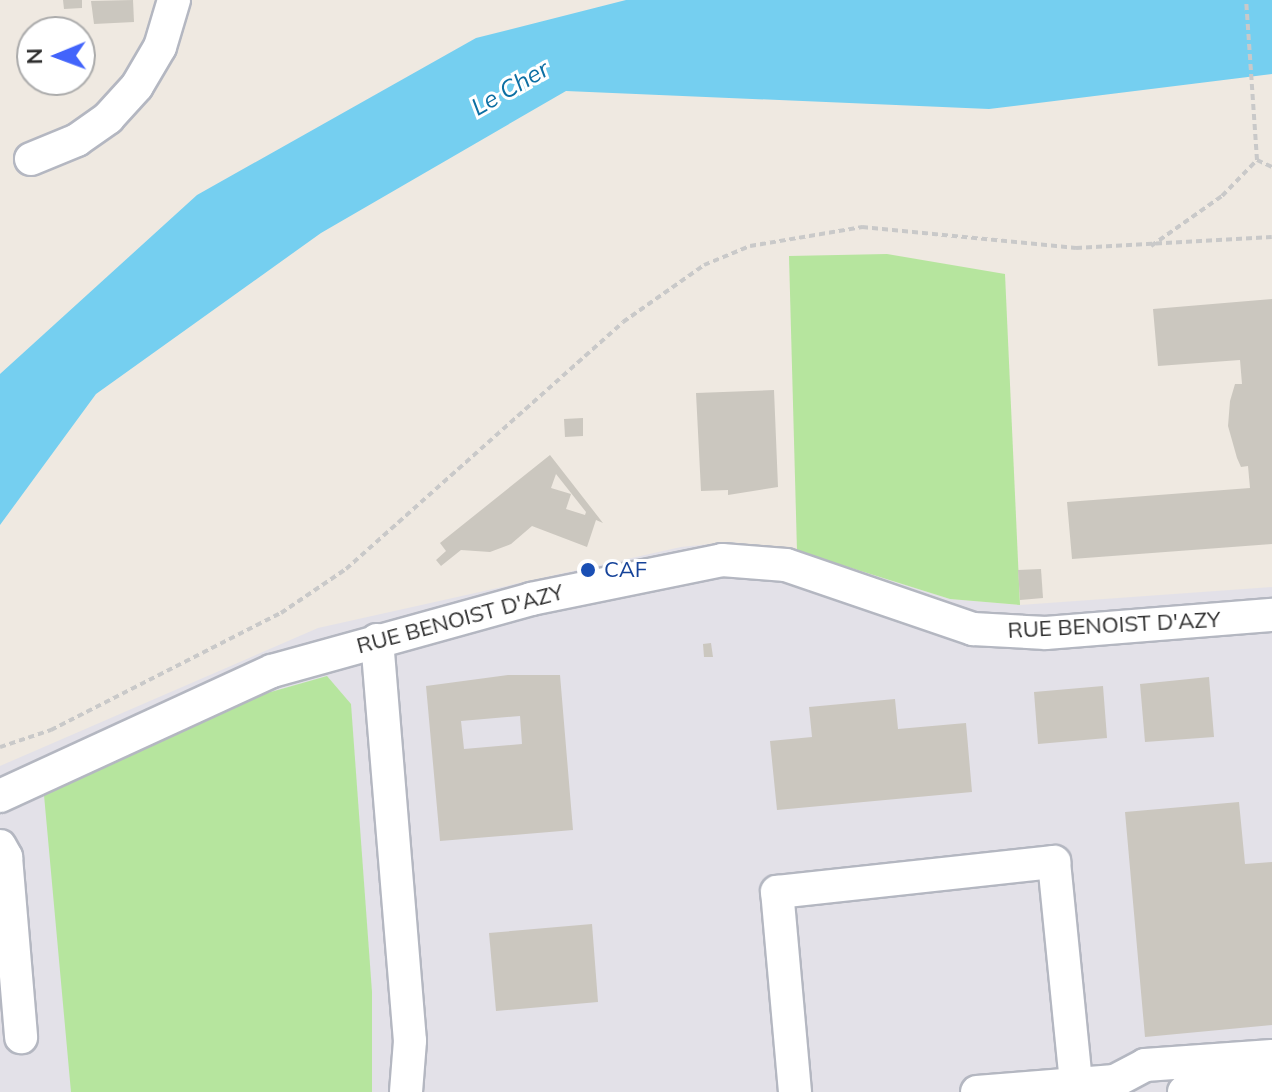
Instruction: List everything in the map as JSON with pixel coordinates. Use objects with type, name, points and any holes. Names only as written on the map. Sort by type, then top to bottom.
[{"type":"street","points":[[31,159],[77,140],[127,96],[160,47],[174,0]]},
{"type":"street","name":"RUE BENOIST D'AZY","points":[[0,796],[272,671],[531,599],[722,560],[786,565],[973,629],[1046,633],[1272,615]]},
{"type":"street","points":[[377,640],[410,1041],[406,1092]]},
{"type":"street","points":[[0,846],[6,857],[21,1037]]},
{"type":"street","points":[[795,1092],[777,892],[1054,862],[1076,1084]]},
{"type":"street","points":[[977,1092],[1076,1084],[1129,1087],[1145,1065],[1272,1056]]},
{"type":"street","points":[[1184,1092],[1272,1085]]},
{"type":"path","points":[[1151,246],[1232,187],[1257,160],[1246,0]]},
{"type":"path","points":[[1257,160],[1272,167]]},
{"type":"path","points":[[0,747],[51,730],[222,647],[320,587],[533,408],[623,322],[704,265],[750,246],[862,227],[1076,248],[1272,237]]},
{"type":"shaded area","points":[[730,542],[797,551],[950,599],[1020,605],[1272,587],[1272,1092],[0,1092],[0,766],[318,628],[681,547]]},
{"type":"green space","points":[[887,254],[1005,274],[1020,605],[950,599],[797,551],[789,256]]},
{"type":"green space","points":[[327,676],[351,704],[372,992],[372,1092],[71,1092],[44,795],[236,702]]},
{"type":"water","name":"Le Cher","points":[[626,0],[1272,0],[1272,74],[989,109],[566,91],[321,233],[96,394],[0,525],[0,374],[197,195],[476,38]]},
{"type":"building","points":[[63,0],[82,0],[82,8],[64,9]]},
{"type":"building","points":[[133,0],[134,22],[96,24],[91,1]]},
{"type":"building","points":[[1272,299],[1272,544],[1072,559],[1067,502],[1250,488],[1248,466],[1241,467],[1228,426],[1235,384],[1242,384],[1240,360],[1158,366],[1153,309]]},
{"type":"building","points":[[774,390],[778,487],[728,495],[728,490],[701,491],[696,393]]},
{"type":"building","points":[[583,418],[583,436],[565,437],[564,419]]},
{"type":"building","points":[[550,455],[603,523],[596,520],[587,547],[532,526],[511,544],[490,552],[461,550],[441,566],[436,560],[446,551],[440,543]],"holes":[[[556,474],[586,512],[585,515],[566,509],[571,494],[551,488]]]},
{"type":"building","points":[[1041,569],[1043,598],[1020,600],[1018,570]]},
{"type":"building","points":[[711,643],[713,657],[704,657],[703,644]]},
{"type":"building","points":[[508,675],[560,675],[573,830],[440,841],[426,686]],"holes":[[[520,716],[522,744],[464,749],[461,721]]]},
{"type":"building","points":[[1209,677],[1214,737],[1145,742],[1140,684]]},
{"type":"building","points":[[1103,686],[1107,738],[1038,744],[1034,692]]},
{"type":"building","points":[[895,699],[898,729],[966,723],[972,792],[777,810],[770,741],[812,737],[809,707]]},
{"type":"building","points":[[1239,802],[1245,864],[1272,862],[1272,1025],[1145,1037],[1125,812]]},
{"type":"building","points":[[592,924],[598,1002],[496,1011],[489,933]]},
{"type":"place","name":"CAF","points":[[588,570]]}]
